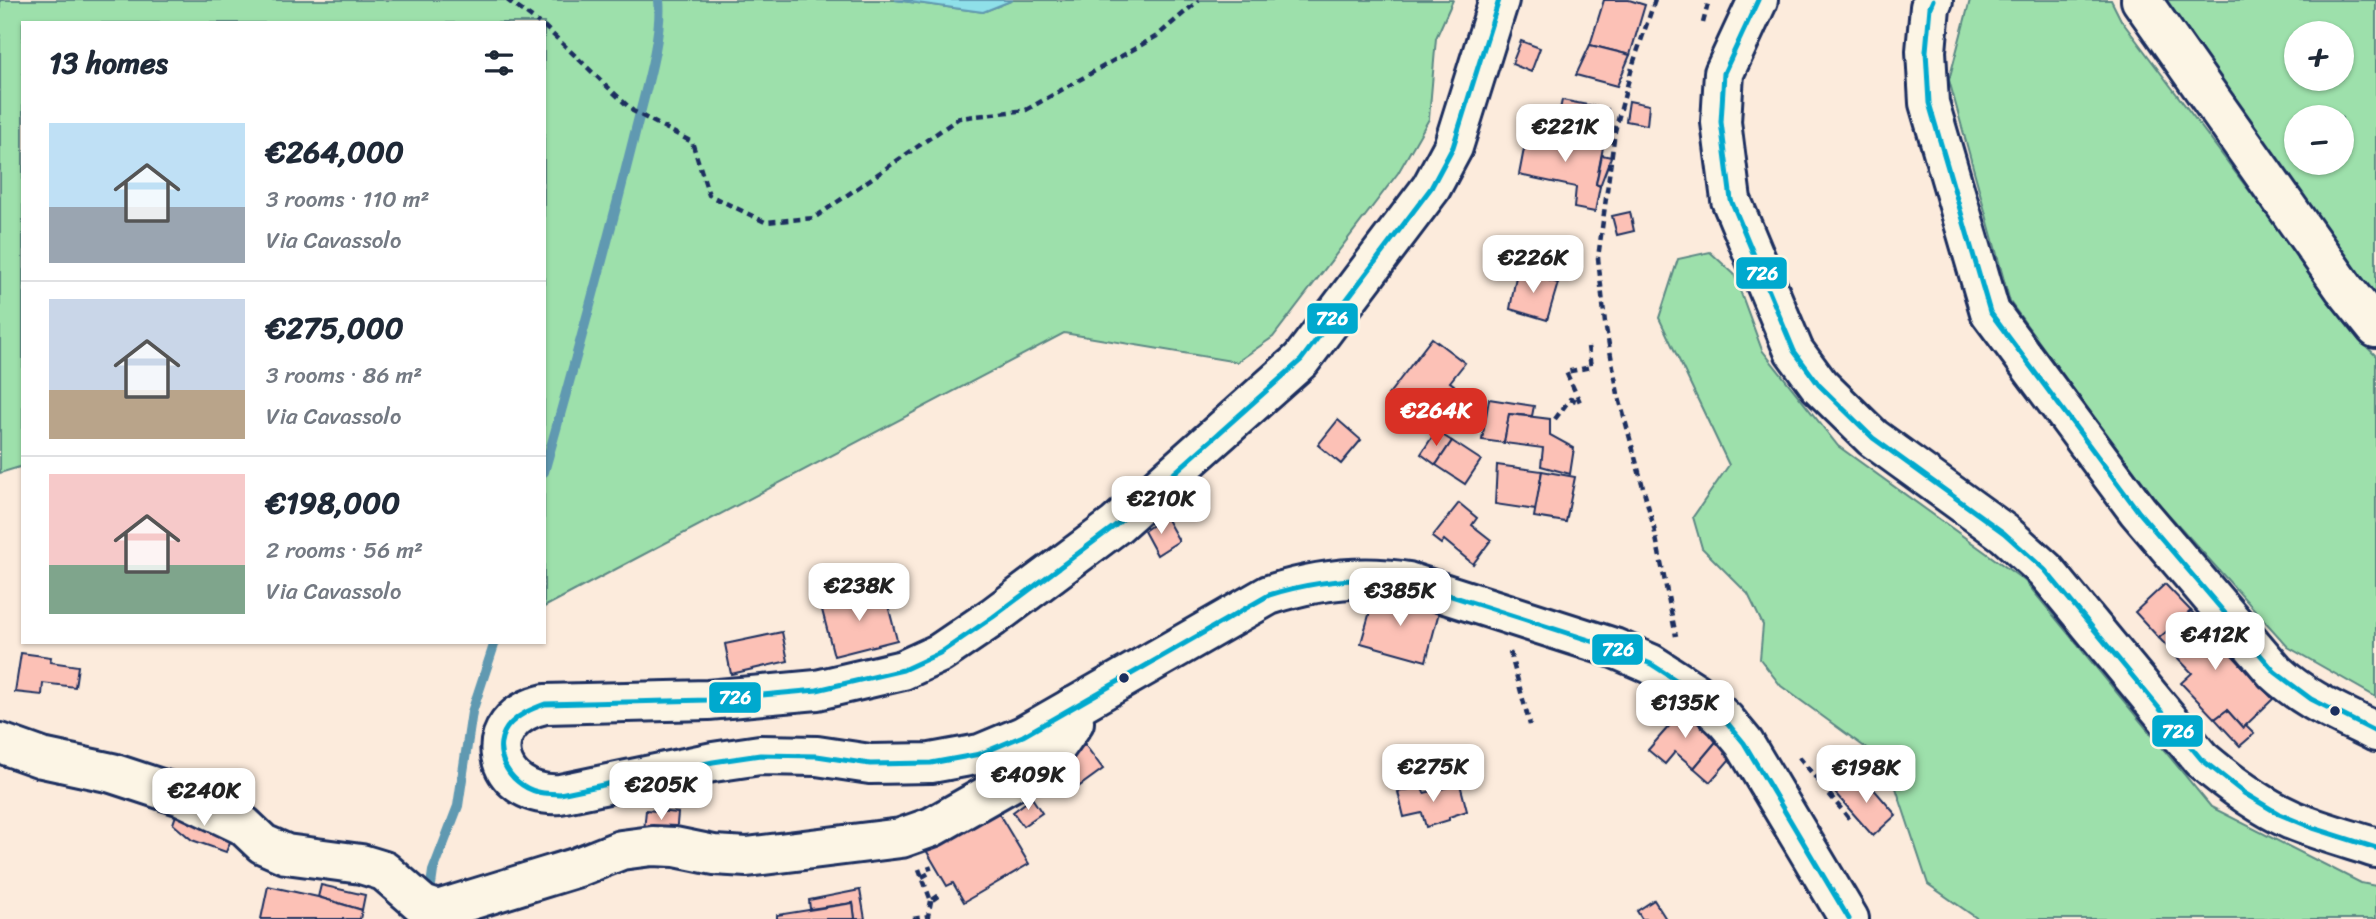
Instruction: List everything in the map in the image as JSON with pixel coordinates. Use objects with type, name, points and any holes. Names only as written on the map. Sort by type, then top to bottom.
[{"type":"main road","points":[[1499,0],[1453,147],[1431,188],[1401,231],[1301,360],[1116,525],[993,617],[940,653],[903,670],[804,692],[708,700],[545,704],[529,708],[514,717],[507,727],[500,748],[500,761],[520,786],[545,795],[760,755],[817,757],[870,764],[931,762],[981,754],[1023,736],[1269,596],[1294,587],[1348,579],[1381,578],[1408,582],[1614,648],[1651,664],[1696,693],[1725,720],[1744,743],[1849,919]]},
{"type":"main road","points":[[1758,0],[1724,73],[1721,122],[1731,200],[1800,360],[1819,385],[1873,438],[2004,533],[2038,563],[2201,759],[2261,804],[2293,820],[2376,848]]},
{"type":"main road","points":[[1933,0],[1926,51],[1929,103],[1990,312],[2138,511],[2275,672],[2294,690],[2315,703],[2376,732]]},
{"type":"main road","points":[[2141,0],[2344,288],[2376,328]]},
{"type":"main road","points":[[0,743],[42,758],[111,773],[181,796],[243,825],[263,845],[286,854],[361,864],[384,871],[423,905],[438,910],[578,867],[621,850],[652,846],[675,847],[714,855],[747,857],[901,838],[932,827],[1045,763],[1074,722],[1073,707]]},
{"type":"path","points":[[508,0],[536,21]]},
{"type":"path","points":[[546,28],[633,111],[692,142],[709,195],[765,222],[814,218],[959,118],[1026,110],[1157,36],[1199,0]]},
{"type":"path","points":[[1655,0],[1633,64],[1615,131],[1598,258],[1605,323],[1618,394],[1654,528],[1677,636],[1668,634]]},
{"type":"path","points":[[1555,419],[1570,399],[1580,402],[1566,372],[1591,367],[1588,347]]},
{"type":"path","points":[[1508,646],[1530,725]]},
{"type":"path","points":[[913,919],[928,916],[931,901]]},
{"type":"green space","points":[[0,0],[895,0],[983,12],[1013,0],[1453,0],[1436,38],[1429,119],[1398,173],[1273,337],[1237,362],[1064,333],[546,606],[546,21],[21,21],[21,467],[0,473]]},
{"type":"green space","points":[[1970,0],[2111,0],[2121,20],[2365,345],[2376,356],[2376,697],[2288,647],[2145,488],[2010,302],[1949,80]]},
{"type":"green space","points":[[2161,0],[2376,0],[2376,303],[2285,175],[2354,175],[2354,105],[2284,105],[2284,173]]},
{"type":"green space","points":[[1710,252],[1734,274],[1762,350],[1838,446],[2025,581],[2211,807],[2361,883],[2376,886],[2376,919],[1978,919],[1928,884],[1888,764],[1781,686],[1760,659],[1763,625],[1748,594],[1702,548],[1693,517],[1729,465],[1659,318],[1678,259]]},
{"type":"water","points":[[895,0],[1013,0],[983,12]]},
{"type":"building","points":[[1604,0],[1629,0],[1645,5],[1630,55],[1590,45]]},
{"type":"building","points":[[1521,41],[1540,48],[1531,72],[1512,64]]},
{"type":"building","points":[[1590,45],[1630,55],[1617,86],[1576,75]]},
{"type":"building","points":[[1562,100],[1608,109],[1604,142],[1555,134]]},
{"type":"building","points":[[1629,101],[1649,105],[1647,125],[1626,121]]},
{"type":"building","points":[[1528,128],[1604,142],[1596,184],[1600,186],[1595,212],[1574,208],[1576,187],[1519,175]]},
{"type":"building","points":[[1602,155],[1611,157],[1600,186],[1596,184]]},
{"type":"building","points":[[1630,212],[1634,231],[1617,235],[1612,216]]},
{"type":"building","points":[[1517,271],[1558,283],[1547,320],[1510,309]]},
{"type":"building","points":[[1432,338],[1465,363],[1450,382],[1454,385],[1425,423],[1388,395]]},
{"type":"building","points":[[1489,399],[1534,406],[1532,416],[1509,414],[1504,443],[1482,440]]},
{"type":"building","points":[[1509,414],[1550,419],[1550,435],[1574,448],[1570,474],[1541,466],[1543,448],[1504,443]]},
{"type":"building","points":[[1338,420],[1361,440],[1341,464],[1318,445]]},
{"type":"building","points":[[1436,431],[1452,441],[1436,465],[1421,454]]},
{"type":"building","points":[[1452,441],[1481,460],[1465,484],[1436,465]]},
{"type":"building","points":[[1497,465],[1542,471],[1536,510],[1495,504]]},
{"type":"building","points":[[1542,471],[1575,477],[1566,522],[1534,517]]},
{"type":"building","points":[[1459,503],[1477,518],[1472,525],[1491,540],[1473,564],[1444,540],[1441,544],[1432,537]]},
{"type":"building","points":[[1165,516],[1179,541],[1157,555],[1144,531]]},
{"type":"building","points":[[2165,584],[2191,611],[2159,638],[2135,612]]},
{"type":"building","points":[[884,590],[897,640],[834,656],[821,606]]},
{"type":"building","points":[[1375,594],[1439,612],[1426,661],[1361,643]]},
{"type":"building","points":[[2191,611],[2273,699],[2243,728],[2227,710],[2215,719],[2181,683],[2192,673],[2159,638]]},
{"type":"building","points":[[782,632],[788,661],[731,674],[725,644]]},
{"type":"building","points":[[21,653],[51,657],[50,662],[78,666],[75,687],[43,683],[42,695],[15,692]]},
{"type":"building","points":[[1686,707],[1720,737],[1694,768],[1675,752],[1665,764],[1648,750]]},
{"type":"building","points":[[2227,710],[2243,728],[2245,725],[2254,734],[2240,746],[2215,719]]},
{"type":"building","points":[[1720,737],[1736,752],[1710,782],[1694,768]]},
{"type":"building","points":[[1083,742],[1103,769],[1070,793],[1059,777],[1073,768],[1064,756]]},
{"type":"building","points":[[1846,758],[1872,787],[1868,790],[1856,776],[1842,787],[1830,773]]},
{"type":"building","points":[[1856,776],[1868,790],[1872,787],[1896,815],[1873,836],[1835,793]]},
{"type":"building","points":[[1460,784],[1467,811],[1426,827],[1422,813],[1404,817],[1398,792],[1422,786],[1424,793]]},
{"type":"building","points":[[1032,798],[1042,813],[1023,826],[1013,812]]},
{"type":"building","points":[[180,803],[236,827],[226,852],[192,840],[173,824]]},
{"type":"building","points":[[996,809],[1029,864],[964,902],[953,883],[947,886],[926,850]]},
{"type":"building","points":[[646,810],[678,813],[676,835],[644,831]]},
{"type":"building","points":[[321,885],[365,895],[362,910],[318,897]]},
{"type":"building","points":[[268,886],[362,910],[360,919],[261,919]]},
{"type":"building","points":[[860,890],[865,919],[855,919],[853,903],[810,909],[809,900]]},
{"type":"building","points":[[1654,900],[1666,919],[1642,919],[1637,911]]},
{"type":"building","points":[[853,903],[855,919],[777,919],[777,915]]},
{"type":"waterway","points":[[546,465],[646,89],[658,33],[659,0]]},
{"type":"waterway","points":[[429,899],[433,871],[458,806],[472,712],[494,644]]},
{"type":"transit line","name":"726","points":[[1499,0],[1453,147],[1431,188],[1301,360],[1116,525],[993,617],[940,653],[903,670],[817,690],[708,700],[545,704],[519,717],[504,733],[501,743],[504,764],[518,782],[527,788],[541,793],[560,794],[713,762],[760,755],[817,756],[870,764],[931,763],[980,754],[1023,736],[1269,595],[1338,581],[1408,582],[1614,648],[1651,664],[1696,693],[1725,720],[1744,743],[1849,919]]},
{"type":"transit line","name":"726","points":[[1758,0],[1724,73],[1721,122],[1731,200],[1794,351],[1819,385],[1873,438],[2004,533],[2045,570],[2201,759],[2244,793],[2279,814],[2376,848]]},
{"type":"transit line","name":"726","points":[[1933,0],[1926,51],[1929,103],[1990,312],[2138,511],[2275,672],[2311,699],[2376,732]]}]
